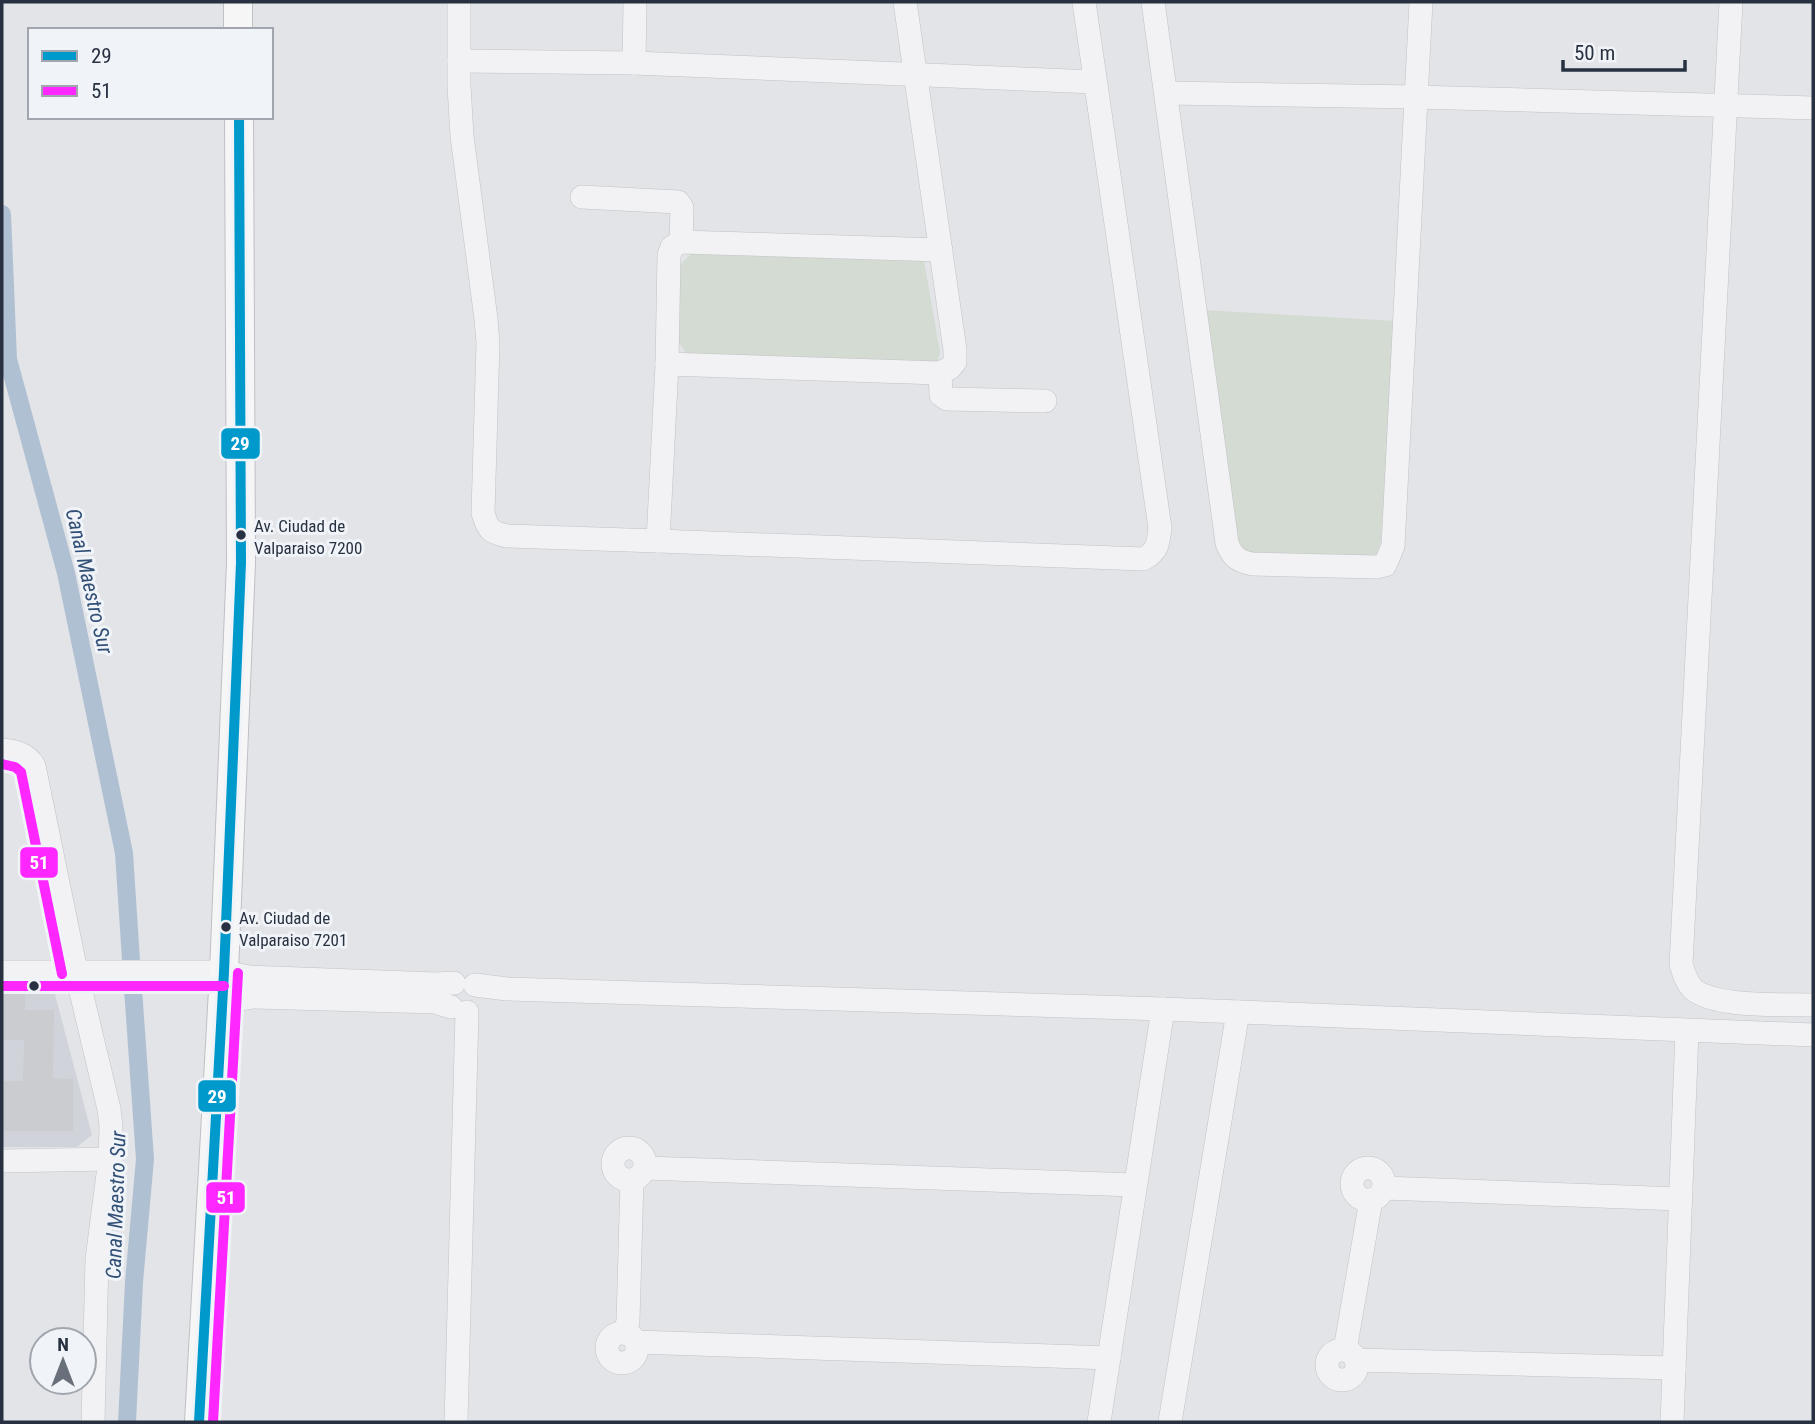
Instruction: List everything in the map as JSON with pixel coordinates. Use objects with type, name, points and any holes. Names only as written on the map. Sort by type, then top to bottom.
[{"type":"main road","points":[[238,2],[238,28]]},
{"type":"main road","points":[[200,1422],[223,1002],[242,563],[239,119]]},
{"type":"street","points":[[459,2],[459,86],[464,157],[487,331],[482,513],[488,528],[507,537],[1143,559],[1154,553],[1160,528],[1084,2]]},
{"type":"street","points":[[635,2],[635,63]]},
{"type":"street","points":[[667,364],[940,373],[956,362],[905,2]]},
{"type":"street","points":[[1153,2],[1225,530],[1231,554],[1241,562],[1252,564],[1376,567],[1385,565],[1393,546],[1421,2]]},
{"type":"street","points":[[1731,2],[1681,964],[1685,979],[1693,989],[1721,1002],[1813,1005]]},
{"type":"street","points":[[459,61],[635,63],[1096,82]]},
{"type":"street","points":[[1167,93],[1813,107]]},
{"type":"street","points":[[582,197],[678,202],[681,208],[681,242]]},
{"type":"street","points":[[658,541],[667,364],[669,255],[672,247],[681,242],[941,250]]},
{"type":"street","points":[[940,373],[941,395],[947,399],[1045,401]]},
{"type":"street","points":[[2,750],[22,754],[29,758],[34,766],[76,971],[109,1110],[110,1159],[97,1259],[93,1422]]},
{"type":"street","points":[[2,972],[224,972],[249,977],[436,984],[465,998]]},
{"type":"street","points":[[223,1002],[253,997],[436,1002],[488,995],[507,989],[1163,1009],[1813,1035]]},
{"type":"street","points":[[456,1422],[465,998]]},
{"type":"street","points":[[1099,1422],[1163,1009]]},
{"type":"street","points":[[1170,1422],[1238,1012]]},
{"type":"street","points":[[1672,1422],[1687,1031]]},
{"type":"street","points":[[2,1161],[110,1159]]},
{"type":"street","points":[[1109,1357],[630,1338],[628,1321],[638,1174],[1135,1185]]},
{"type":"street","points":[[1674,1368],[1350,1355],[1378,1194],[1680,1199]]},
{"type":"shaded area","points":[[691,254],[924,261],[940,352],[936,366],[690,358],[678,341],[678,267]]},
{"type":"shaded area","points":[[1204,310],[1395,321],[1381,541],[1377,554],[1370,559],[1249,553],[1241,549],[1237,539]]},
{"type":"shaded area","points":[[2,982],[52,983],[92,1135],[77,1147],[2,1147]]},
{"type":"building","points":[[2,993],[25,993],[25,1010],[54,1010],[53,1078],[73,1079],[73,1131],[2,1131],[2,1081],[23,1081],[24,1040],[2,1040]]},
{"type":"waterway","name":"Canal Maestro Sur","points":[[2,214],[8,359],[66,573],[124,853],[131,960]]},
{"type":"waterway","name":"Canal Maestro Sur","points":[[127,1422],[134,1282],[145,1159],[133,989]]},
{"type":"transit line","name":"29","points":[[199,1422],[224,972],[241,563],[239,119]]},
{"type":"transit line","name":"51","points":[[2,764],[15,767],[21,772],[62,974]]},
{"type":"transit line","name":"51","points":[[213,1422],[238,973]]},
{"type":"transit line","name":"51","points":[[2,986],[224,986]]},
{"type":"place","name":"Av. Ciudad de Valparaiso 7200","points":[[241,535]]},
{"type":"place","name":"Av. Ciudad de Valparaiso 7201","points":[[226,927]]}]
